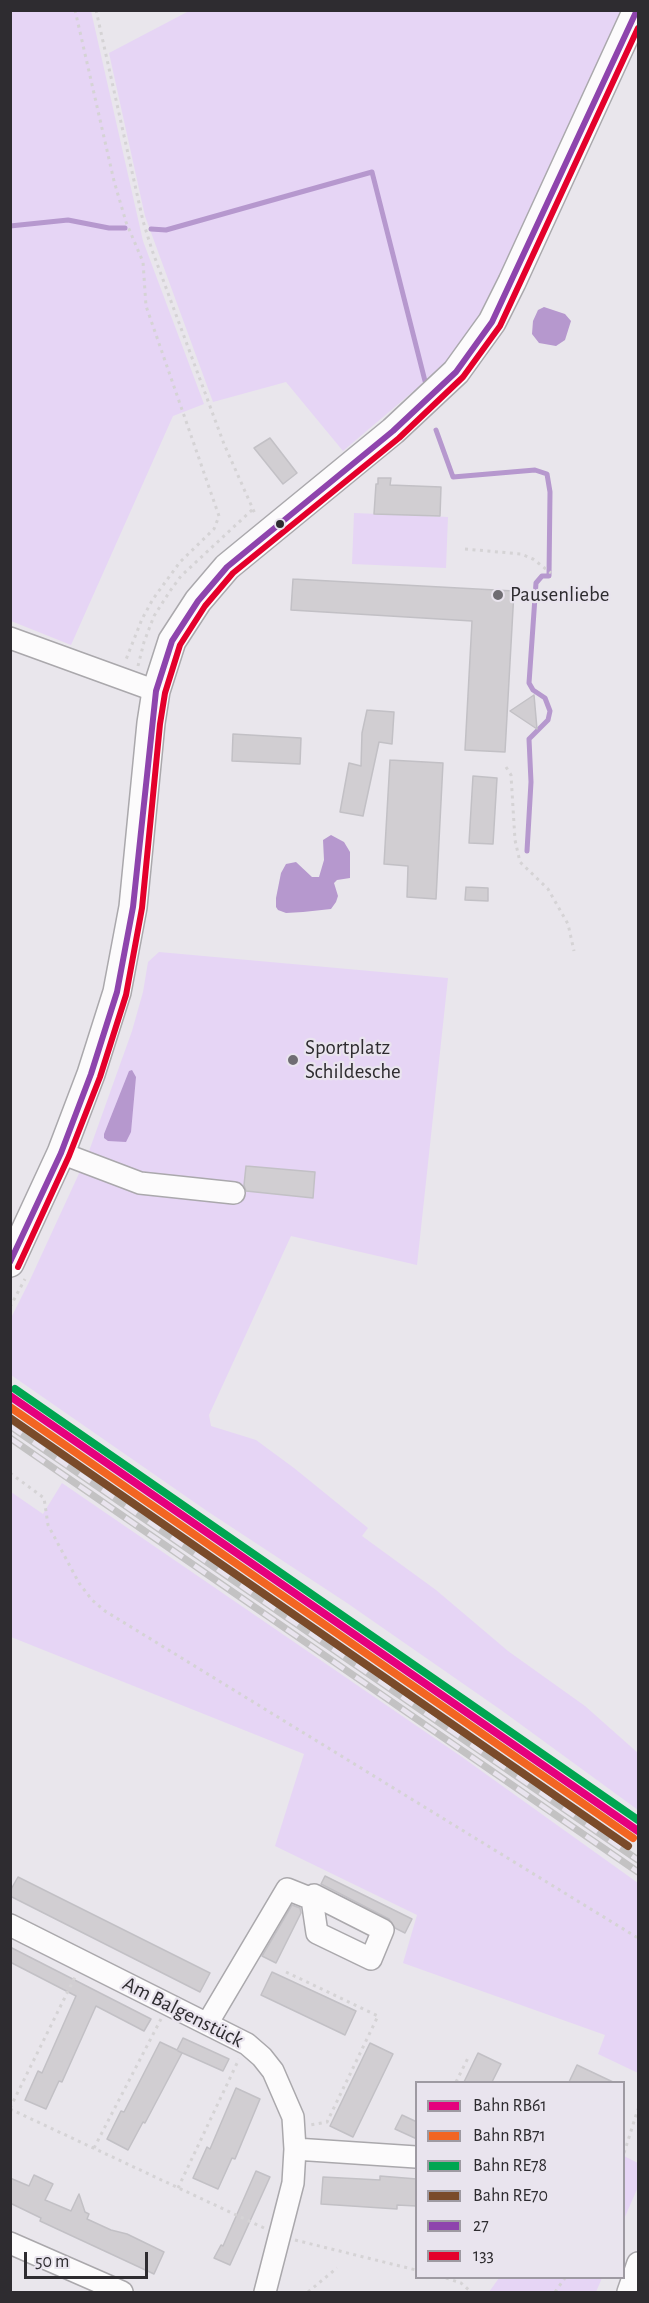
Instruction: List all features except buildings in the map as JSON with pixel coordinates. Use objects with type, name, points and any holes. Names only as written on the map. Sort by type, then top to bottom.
[{"type":"main road","points":[[19,1269],[109,1020],[123,963],[133,907],[151,723],[156,691],[172,640],[198,601],[227,567],[393,431],[456,372],[474,348],[492,322],[512,282],[637,10]]},
{"type":"street","points":[[10,638],[156,691]]},
{"type":"street","points":[[61,1153],[140,1183],[234,1193]]},
{"type":"street","points":[[207,2024],[286,1889],[312,1899]]},
{"type":"street","name":"Am Balgenstück","points":[[10,1924],[247,2044],[273,2071],[293,2117],[293,2183],[265,2292]]},
{"type":"street","points":[[294,2139],[415,2157]]},
{"type":"street","points":[[10,2243],[122,2292]]},
{"type":"street","points":[[628,2292],[639,2263]]},
{"type":"path","points":[[75,10],[114,182],[126,222],[143,262],[146,306],[219,516],[214,529],[180,562],[153,599],[142,619],[119,677]]},
{"type":"path","points":[[96,10],[143,221],[152,250],[224,444],[253,509]]},
{"type":"path","points":[[465,549],[521,554],[533,559],[551,573]]},
{"type":"path","points":[[506,767],[511,775],[515,840],[520,862],[548,889],[568,924],[574,951]]},
{"type":"path","points":[[10,1307],[19,1269]]},
{"type":"path","points":[[10,1473],[44,1498],[48,1525],[74,1574],[92,1600],[105,1611],[639,1938]]},
{"type":"path","points":[[83,1961],[10,2108],[280,2236],[415,2270]]},
{"type":"path","points":[[286,1972],[378,2016],[327,2122],[294,2139]]},
{"type":"path","points":[[94,2148],[169,2004]]},
{"type":"path","points":[[178,2188],[247,2044]]},
{"type":"path","points":[[456,2081],[469,2056]]},
{"type":"path","points":[[625,2150],[639,2109]]},
{"type":"path","points":[[308,2292],[337,2268]]},
{"type":"path","points":[[451,2279],[471,2292]]},
{"type":"path","points":[[555,2292],[564,2279]]},
{"type":"shaded area","points":[[10,11],[91,11],[143,241],[204,404],[173,416],[71,645],[11,621]]},
{"type":"shaded area","points":[[189,11],[622,11],[480,323],[456,355],[343,451],[286,382],[213,402],[145,216],[109,53]]},
{"type":"shaded area","points":[[544,307],[565,314],[571,321],[565,340],[556,346],[539,343],[532,334],[533,321],[538,310]]},
{"type":"shaded area","points":[[354,513],[448,517],[446,568],[352,564]]},
{"type":"shaded area","points":[[331,835],[344,842],[350,852],[350,878],[337,880],[334,883],[338,896],[336,902],[331,909],[286,913],[278,910],[276,898],[281,873],[286,864],[296,862],[312,877],[319,877],[324,860],[323,840]]},
{"type":"shaded area","points":[[159,952],[448,978],[417,1265],[291,1236],[209,1415],[211,1426],[256,1440],[294,1468],[368,1528],[362,1536],[436,1590],[508,1651],[585,1706],[638,1753],[638,1810],[501,1710],[347,1603],[207,1511],[11,1375],[11,1318],[88,1154],[132,1031],[143,992],[148,962]]},
{"type":"shaded area","points":[[132,1070],[136,1077],[131,1132],[126,1142],[108,1141],[104,1138],[104,1134],[129,1071]]},
{"type":"shaded area","points":[[62,1483],[462,1757],[638,1883],[638,2073],[598,2054],[605,2035],[403,1963],[417,1915],[275,1846],[304,1754],[11,1637],[11,1492],[43,1514]]},
{"type":"shaded area","points":[[625,2156],[638,2163],[638,2187],[625,2217]]},
{"type":"shaded area","points":[[498,2279],[602,2279],[596,2292],[489,2292]]},
{"type":"waterway","points":[[151,229],[166,230],[372,172],[425,381]]},
{"type":"waterway","points":[[10,226],[68,220],[109,228],[125,228]]},
{"type":"waterway","points":[[436,430],[453,477],[535,470],[547,474],[550,492],[549,576],[542,576],[536,583],[529,683],[533,690],[545,698],[550,711],[548,720],[529,739],[531,782],[527,851]]},
{"type":"railway","points":[[10,1426],[638,1860]]},
{"type":"railway","points":[[10,1438],[638,1872]]},
{"type":"rail line","name":"RE78","points":[[15,1389],[638,1820]]},
{"type":"rail line","name":"RB61","points":[[10,1396],[638,1831]]},
{"type":"rail line","name":"RB71","points":[[10,1407],[633,1838]]},
{"type":"rail line","name":"RE70","points":[[10,1418],[628,1846]]},
{"type":"transit line","name":"27","points":[[10,1262],[61,1153],[91,1074],[117,992],[133,907],[156,691],[172,641],[198,601],[227,567],[393,431],[456,372],[492,322],[637,10]]},
{"type":"transit line","name":"133","points":[[18,1267],[69,1156],[100,1077],[126,995],[142,908],[160,724],[165,693],[180,645],[205,606],[233,573],[399,438],[463,377],[500,326],[638,28]]},
{"type":"place","name":"Pausenliebe","points":[[498,595]]},
{"type":"place","name":"Sportplatz Schildesche","points":[[293,1060]]}]
